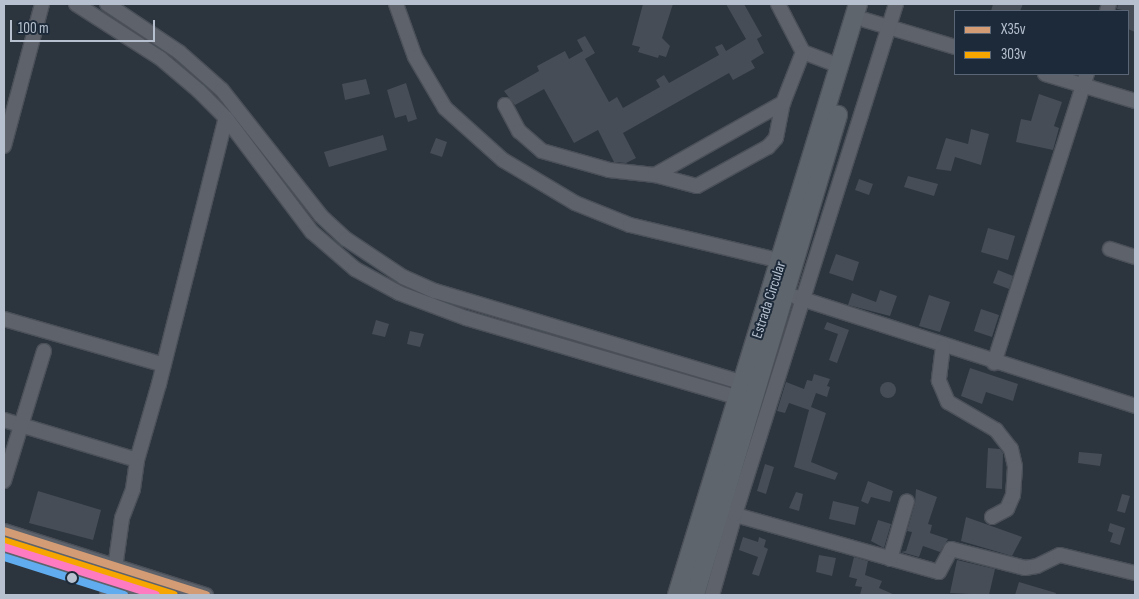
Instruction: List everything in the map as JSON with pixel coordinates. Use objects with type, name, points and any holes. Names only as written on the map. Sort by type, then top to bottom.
[{"type":"main road","name":"Estrada Circular","points":[[676,595],[747,392],[781,261],[840,66],[864,9]]},
{"type":"main road","points":[[695,595],[727,512],[747,392],[795,297],[864,9]]},
{"type":"street","points":[[4,146],[42,4]]},
{"type":"street","points":[[76,4],[160,58],[226,118],[312,232],[362,273],[400,293],[466,318],[747,392]]},
{"type":"street","points":[[107,4],[179,52],[222,90],[321,216],[346,239],[395,272],[436,291],[747,392]]},
{"type":"street","points":[[396,4],[415,57],[446,108],[503,160],[574,203],[630,225],[781,261]]},
{"type":"street","points":[[778,4],[802,52],[840,66]]},
{"type":"street","points":[[712,595],[727,512],[795,297],[896,4]]},
{"type":"street","points":[[864,9],[888,27],[954,47]]},
{"type":"street","points":[[504,105],[518,131],[542,151],[609,170],[655,175],[684,185],[709,182],[768,147],[776,138],[783,103],[802,52]]},
{"type":"street","points":[[1052,75],[1085,80],[1135,101]]},
{"type":"street","points":[[994,363],[1085,80]]},
{"type":"street","points":[[655,175],[783,103]]},
{"type":"street","points":[[109,589],[116,568],[122,518],[133,489],[137,460],[164,365],[226,118]]},
{"type":"street","points":[[1110,249],[1135,257]]},
{"type":"street","points":[[795,297],[994,363],[1135,406]]},
{"type":"street","points":[[4,320],[164,365]]},
{"type":"street","points":[[943,346],[938,381],[945,397],[961,412],[996,430],[1011,449],[1015,466],[1013,495],[1007,508],[992,517]]},
{"type":"street","points":[[4,481],[44,351]]},
{"type":"street","points":[[4,420],[137,460]]},
{"type":"street","points":[[890,559],[908,502]]},
{"type":"street","points":[[727,512],[939,572],[951,549],[1025,568],[1060,555],[1135,573]]},
{"type":"street","points":[[4,532],[206,595]]},
{"type":"street","points":[[4,547],[109,589],[156,595]]},
{"type":"building","points":[[643,4],[673,4],[662,38],[670,46],[666,57],[659,55],[658,58],[638,52],[640,47],[632,45]]},
{"type":"building","points":[[726,4],[744,4],[762,36],[757,39],[764,53],[751,61],[755,68],[733,80],[729,73],[623,133],[636,158],[626,163],[614,162],[598,130],[574,143],[544,89],[515,105],[504,91],[539,71],[537,66],[565,51],[569,59],[583,51],[577,40],[585,36],[595,53],[585,59],[609,102],[617,97],[623,108],[660,87],[656,80],[664,75],[669,83],[719,55],[715,47],[722,44],[726,51],[746,39]]},
{"type":"building","points":[[993,4],[1023,4],[1020,10],[991,10]]},
{"type":"building","points":[[1118,4],[1135,4],[1135,32],[1129,29],[1129,10],[1117,9]]},
{"type":"building","points":[[366,79],[370,94],[345,100],[342,84]]},
{"type":"building","points":[[406,83],[417,119],[408,122],[406,115],[395,118],[387,90]]},
{"type":"building","points":[[1039,94],[1062,102],[1054,126],[1059,128],[1053,150],[1016,142],[1021,119],[1031,121]]},
{"type":"building","points":[[971,129],[989,134],[981,165],[955,157],[951,171],[936,169],[946,138],[968,144]]},
{"type":"building","points":[[383,135],[387,150],[329,167],[324,152]]},
{"type":"building","points":[[436,138],[447,142],[442,157],[430,153]]},
{"type":"building","points":[[908,176],[938,184],[934,196],[904,187]]},
{"type":"building","points":[[859,179],[873,184],[869,195],[855,190]]},
{"type":"building","points":[[988,228],[1015,236],[1008,260],[981,252]]},
{"type":"building","points":[[836,254],[859,262],[853,281],[829,273]]},
{"type":"building","points":[[998,270],[1013,276],[1009,289],[993,283]]},
{"type":"building","points":[[880,290],[897,296],[890,316],[848,305],[852,293],[876,302]]},
{"type":"building","points":[[929,295],[950,302],[940,332],[919,326]]},
{"type":"building","points":[[981,309],[999,315],[992,337],[974,331]]},
{"type":"building","points":[[376,320],[389,324],[385,337],[372,334]]},
{"type":"building","points":[[827,322],[849,330],[837,363],[829,360],[838,334],[824,329]]},
{"type":"building","points":[[410,331],[424,334],[420,347],[407,344]]},
{"type":"building","points":[[970,368],[1018,384],[1013,401],[986,392],[982,404],[961,396]]},
{"type":"building","points":[[814,374],[830,379],[827,386],[830,387],[827,397],[816,393],[811,407],[826,413],[811,462],[838,473],[835,480],[794,467],[809,410],[789,403],[785,413],[777,411],[786,382],[804,389],[807,380],[812,381]]},
{"type":"building","points":[[885,382],[891,382],[896,387],[894,396],[885,398],[880,393],[880,387]]},
{"type":"building","points":[[988,448],[1000,449],[1003,453],[1002,489],[986,488]]},
{"type":"building","points":[[1079,452],[1102,454],[1100,466],[1078,463]]},
{"type":"building","points":[[765,464],[774,467],[766,494],[757,491]]},
{"type":"building","points":[[868,481],[893,491],[890,502],[871,497],[868,504],[861,501]]},
{"type":"building","points":[[916,489],[937,497],[928,524],[932,525],[930,533],[948,539],[940,552],[923,546],[919,557],[901,552],[906,551],[912,532],[907,531],[915,503]]},
{"type":"building","points":[[38,491],[101,510],[93,540],[29,523]]},
{"type":"building","points":[[796,492],[803,494],[799,511],[789,508]]},
{"type":"building","points":[[1122,494],[1130,496],[1125,513],[1117,511]]},
{"type":"building","points":[[833,501],[859,507],[855,525],[829,519]]},
{"type":"building","points":[[966,517],[1022,537],[1012,556],[961,541]]},
{"type":"building","points":[[878,520],[891,524],[884,548],[871,541]]},
{"type":"building","points":[[1110,523],[1125,528],[1120,545],[1110,542],[1113,533],[1108,531]]},
{"type":"building","points":[[743,537],[758,542],[759,537],[766,540],[764,547],[768,549],[759,576],[752,574],[758,557],[739,550]]},
{"type":"building","points":[[819,555],[836,558],[832,576],[816,572]]},
{"type":"building","points":[[854,557],[868,561],[865,575],[882,581],[879,588],[895,595],[860,595],[862,587],[855,586],[857,579],[849,577]]},
{"type":"building","points":[[957,560],[995,569],[989,595],[950,593]]},
{"type":"building","points":[[1019,582],[1056,593],[1055,595],[1015,595]]},
{"type":"transit line","name":"X35v","points":[[4,531],[206,595]]},
{"type":"transit line","name":"303v","points":[[4,541],[174,595]]},
{"type":"transit line","points":[[4,547],[156,595]]},
{"type":"transit line","points":[[4,557],[124,595]]}]
